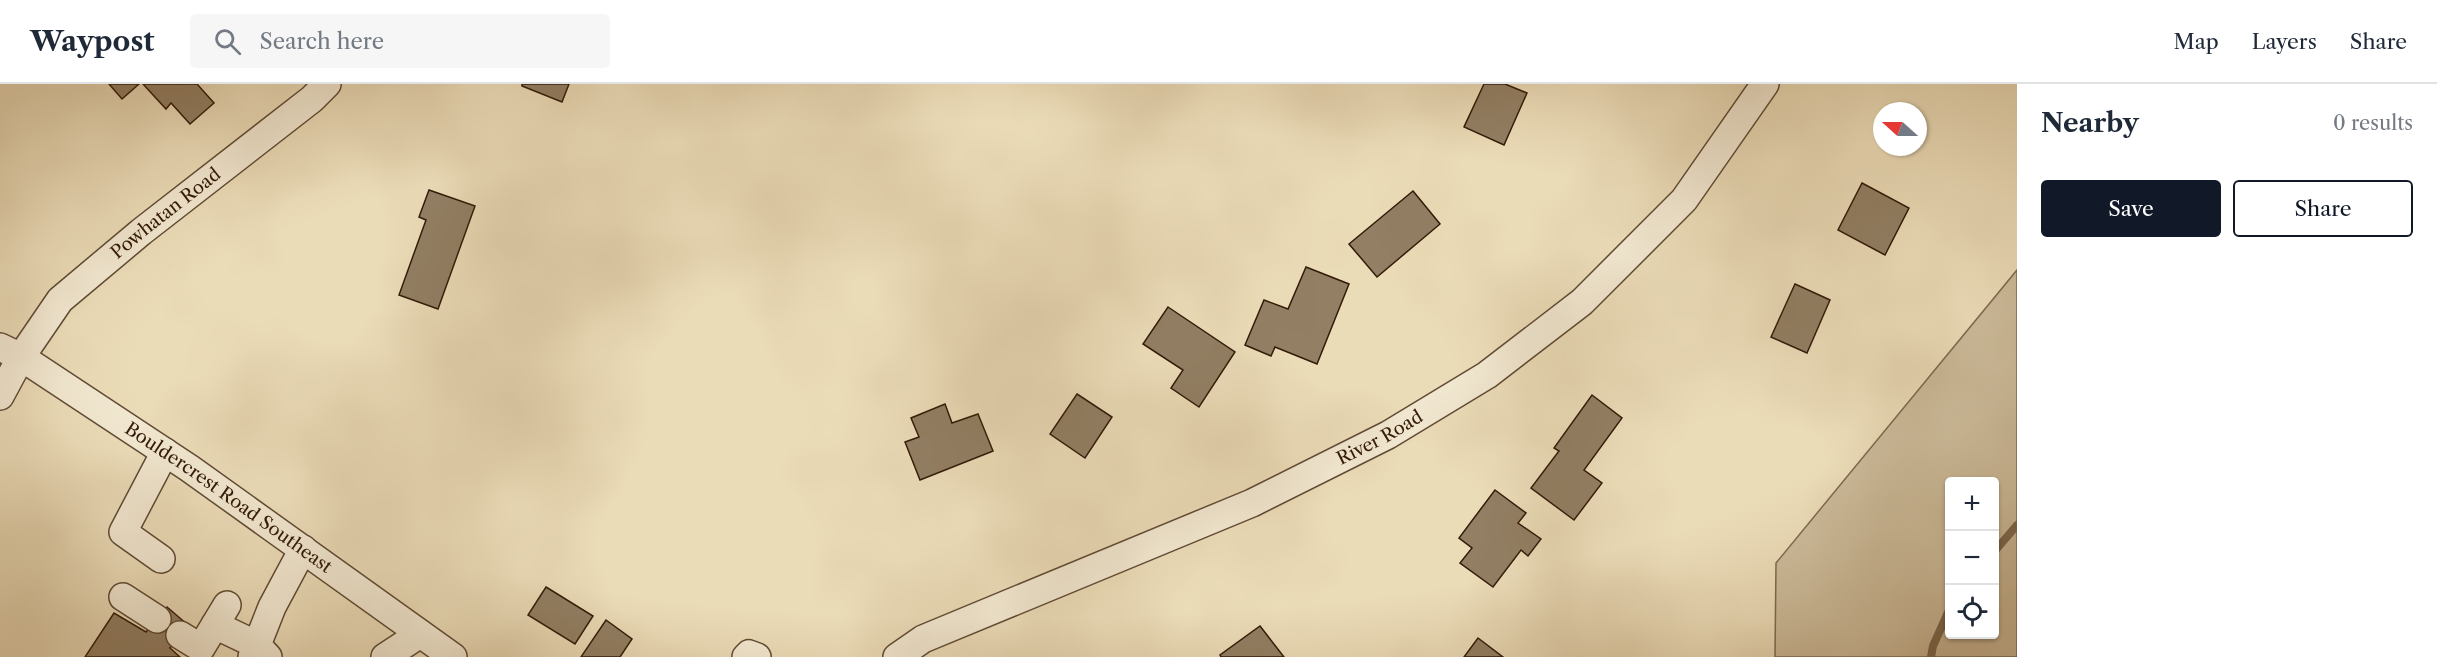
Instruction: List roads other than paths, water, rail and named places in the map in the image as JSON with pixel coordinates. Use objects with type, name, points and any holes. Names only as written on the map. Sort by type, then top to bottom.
[{"type":"street","name":"Powhatan Road","points":[[0,396],[10,352],[60,300],[141,232],[312,99],[327,84]]},
{"type":"street","name":"River Road","points":[[897,657],[923,639],[1252,502],[1388,435],[1487,375],[1582,302],[1684,200],[1765,84]]},
{"type":"street","name":"Bouldercrest Road Southeast","points":[[10,352],[165,452],[453,657]]},
{"type":"street","points":[[162,559],[123,532],[165,452]]},
{"type":"street","points":[[180,635],[201,648],[221,615],[259,653],[272,607],[303,549]]},
{"type":"street","points":[[123,597],[157,619]]},
{"type":"street","points":[[385,657],[420,634]]},
{"type":"street","points":[[746,657],[749,654],[756,657]]},
{"type":"waterway","points":[[1999,546],[2017,525]]},
{"type":"waterway","points":[[1931,657],[1933,646],[1945,619]]}]
